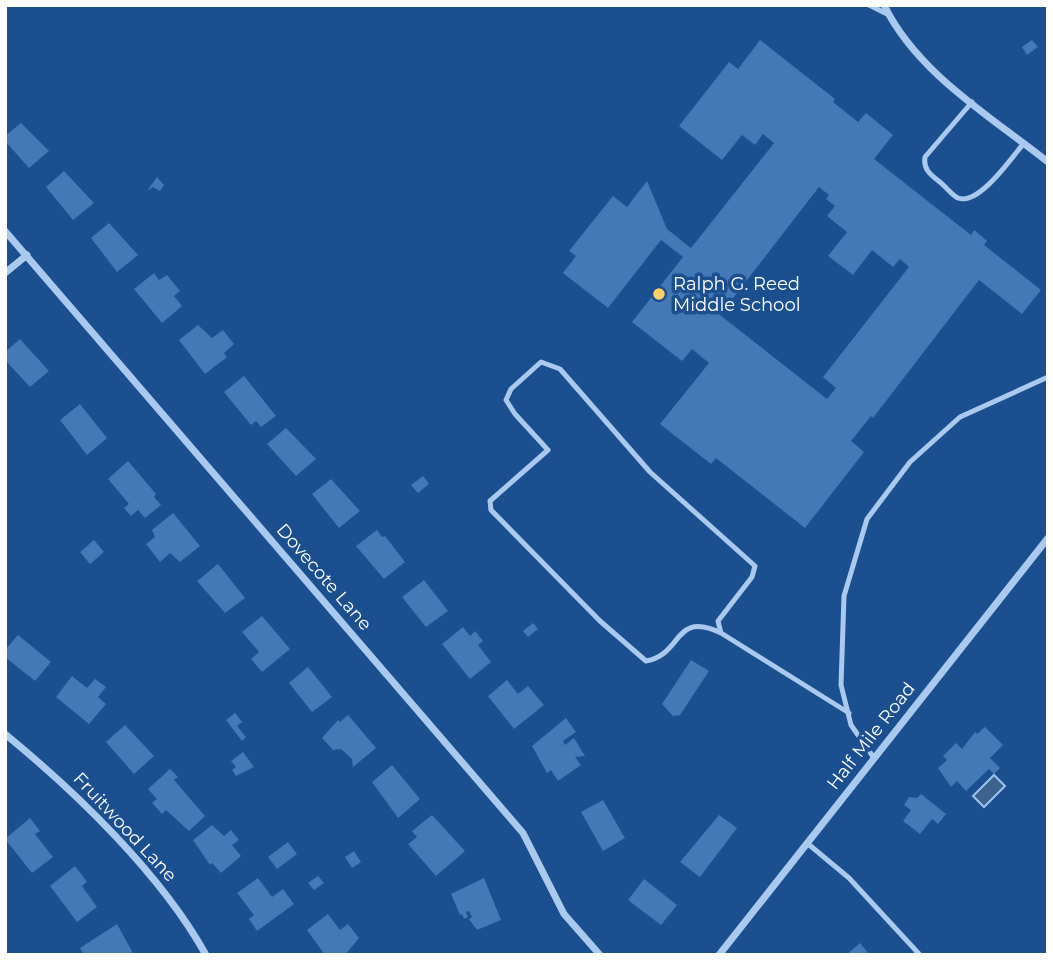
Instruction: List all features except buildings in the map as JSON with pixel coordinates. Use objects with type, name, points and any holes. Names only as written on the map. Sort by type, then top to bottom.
[{"type":"street","points":[[884,5],[914,52],[1048,162]]},
{"type":"street","name":"Dovecote Lane","points":[[5,231],[523,832],[564,914],[600,955]]},
{"type":"street","points":[[5,273],[27,255]]},
{"type":"street","name":"Half Mile Road","points":[[719,955],[1048,538]]},
{"type":"street","name":"Fruitwood Lane","points":[[5,734],[47,769],[95,816],[184,915],[206,955]]},
{"type":"lane","points":[[869,5],[889,15]]},
{"type":"lane","points":[[972,102],[925,157],[924,164],[927,171],[959,198],[970,198],[981,193],[1024,143]]},
{"type":"lane","points":[[721,633],[718,621],[752,577],[755,566],[650,472],[560,369],[541,362],[511,389],[506,400],[515,414],[548,450],[490,501],[491,510],[600,621],[646,661],[657,659],[690,626],[702,625],[721,633],[849,713]]},
{"type":"lane","points":[[874,758],[852,724],[841,685],[844,596],[867,519],[910,462],[960,417],[1048,377]]},
{"type":"lane","points":[[807,844],[849,878],[920,955]]},
{"type":"water","points":[[994,775],[1005,786],[984,807],[973,796]]},
{"type":"place","name":"Ralph G. Reed Middle School","points":[[659,294]]}]
